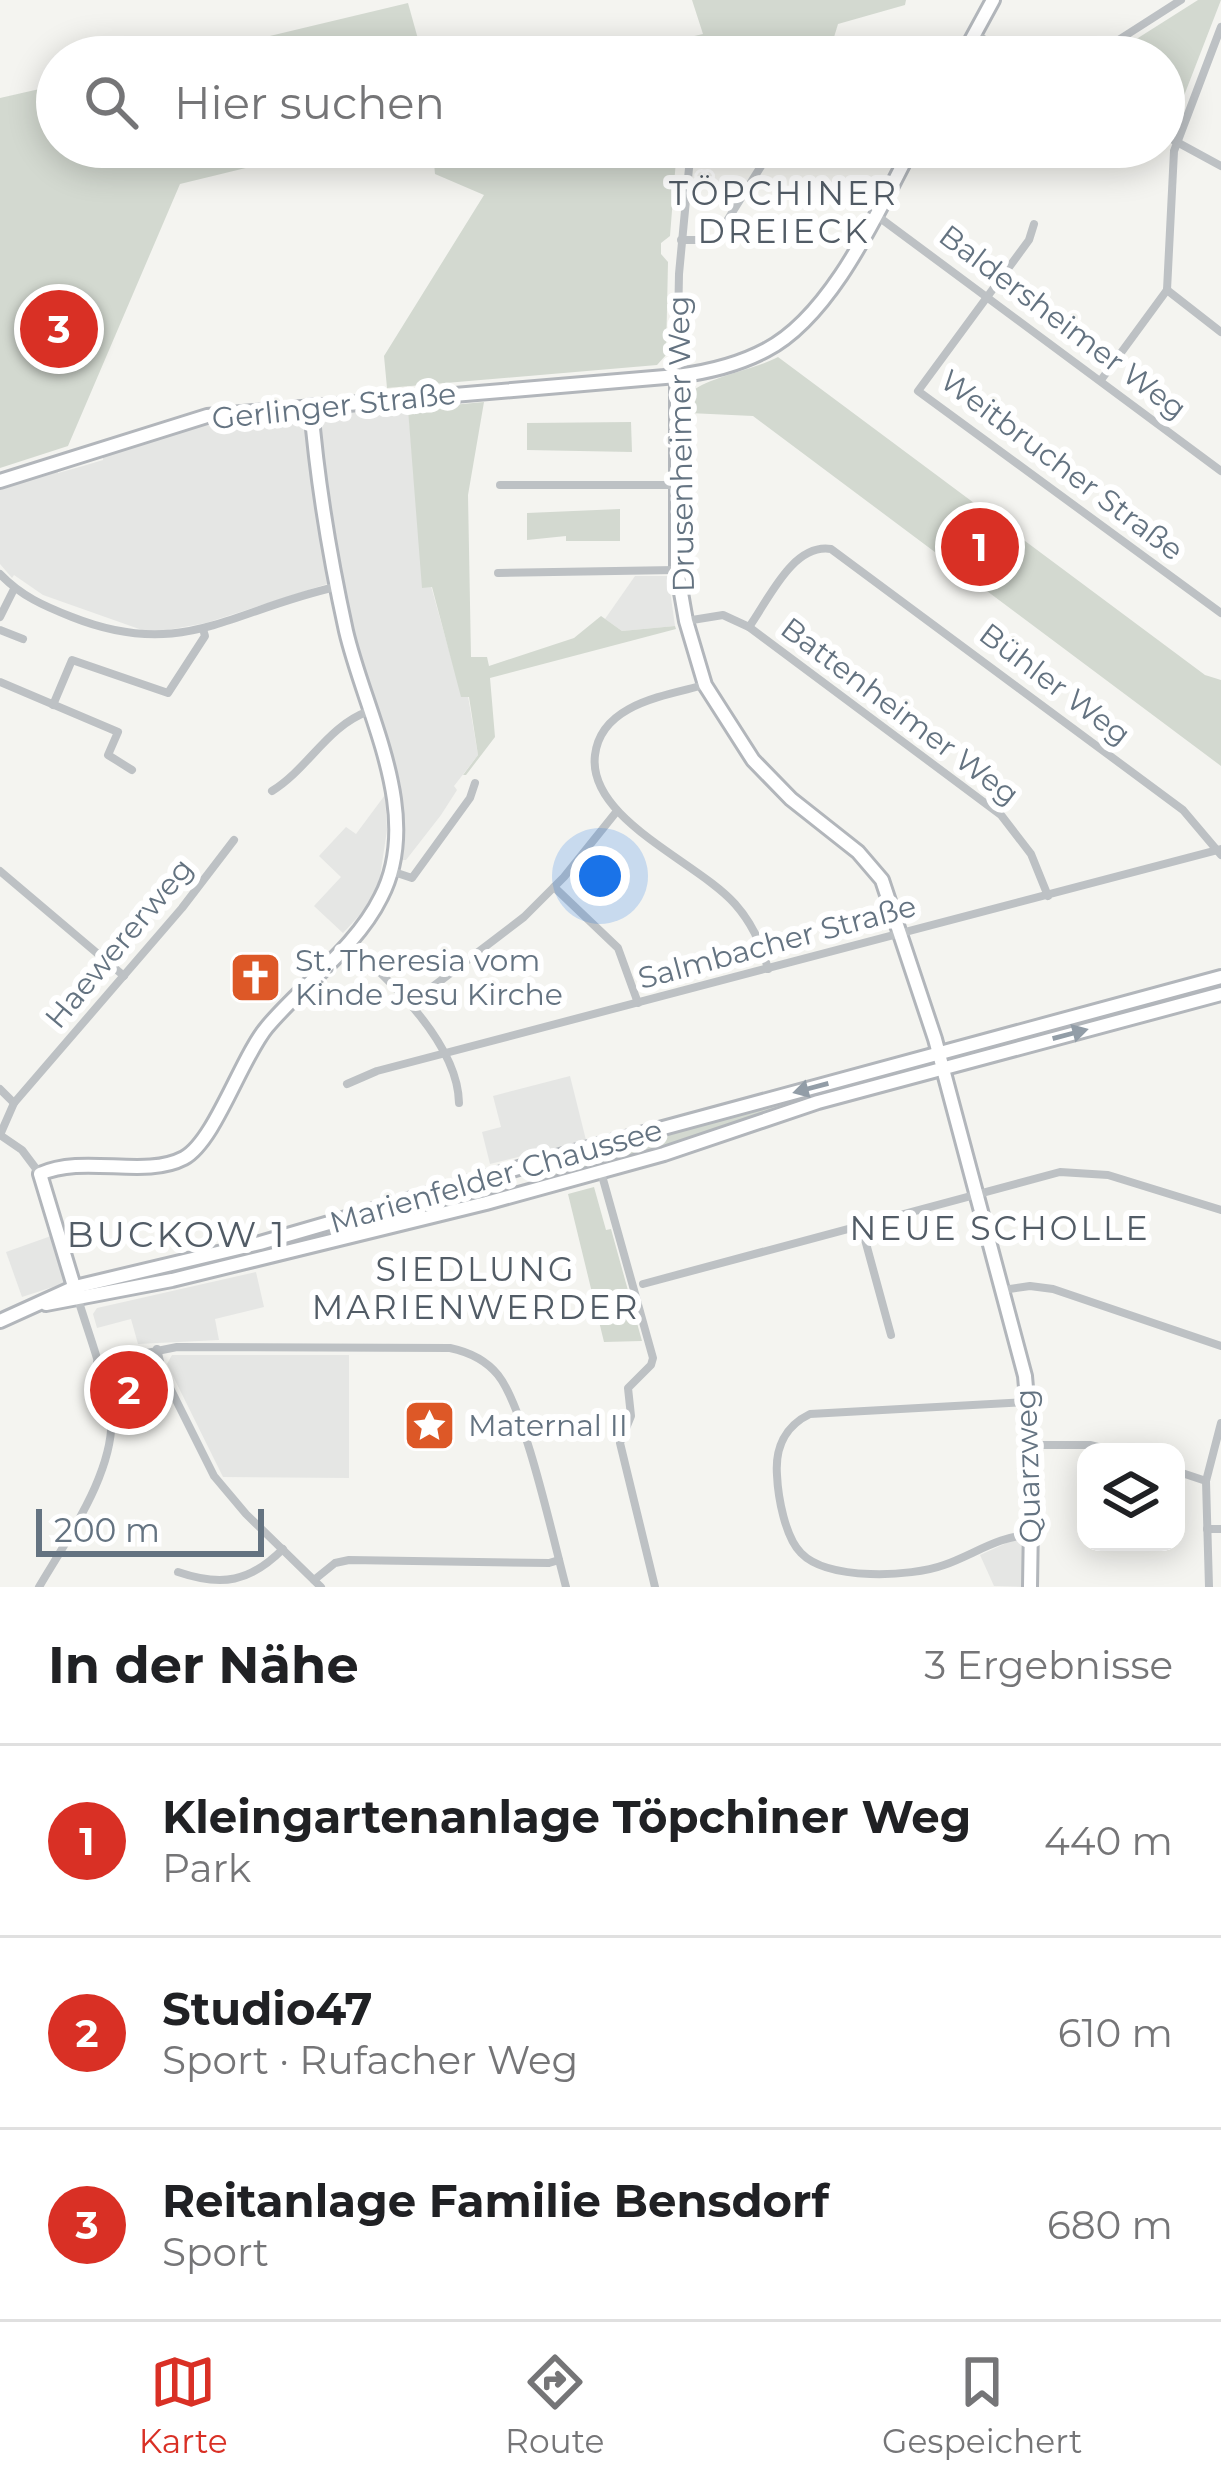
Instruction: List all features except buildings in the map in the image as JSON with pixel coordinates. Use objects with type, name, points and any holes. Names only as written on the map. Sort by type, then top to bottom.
[{"type":"street","points":[[978,36],[974,34],[993,0]]},
{"type":"street","points":[[1125,36],[1181,0]]},
{"type":"street","points":[[1185,121],[1221,27]]},
{"type":"street","points":[[1185,146],[1221,166]]},
{"type":"street","name":"Drusenheimer Weg","points":[[689,168],[681,240],[676,485],[677,570],[686,621],[705,685],[753,760],[791,799],[873,866],[890,896],[943,1069]]},
{"type":"street","points":[[681,240],[715,240],[760,168]]},
{"type":"street","name":"Gerlinger Straße","points":[[0,481],[207,416],[677,376],[742,361],[787,336],[828,291],[900,168]]},
{"type":"street","points":[[1100,380],[1167,290],[1175,168]]},
{"type":"street","name":"Baldersheimer Weg","points":[[875,214],[1221,470]]},
{"type":"street","name":"Weitbrucher Straße","points":[[1034,224],[1029,239],[918,391],[1221,613]]},
{"type":"street","points":[[1167,290],[1221,332]]},
{"type":"street","points":[[40,1174],[71,1165],[168,1163],[190,1154],[265,1029],[348,941],[381,899],[391,871],[393,805],[338,587],[311,406]]},
{"type":"street","points":[[500,485],[676,485]]},
{"type":"street","name":"Bühler Weg","points":[[749,627],[800,556],[816,547],[831,549],[1183,810],[1220,851]]},
{"type":"street","points":[[498,573],[677,570]]},
{"type":"street","points":[[0,574],[14,589],[76,619],[131,635],[160,636],[203,628],[338,587]]},
{"type":"street","points":[[0,617],[14,589]]},
{"type":"street","name":"Battenheimer Weg","points":[[686,621],[722,615],[749,627],[1001,815],[1031,854],[1048,896]]},
{"type":"street","points":[[58,653],[168,693],[205,636],[203,628]]},
{"type":"street","points":[[0,630],[23,639]]},
{"type":"street","points":[[53,705],[72,660]]},
{"type":"street","points":[[0,682],[120,730],[107,755],[132,770]]},
{"type":"street","points":[[705,685],[640,703],[620,714],[603,732],[595,751],[595,771],[617,811],[735,904],[753,930],[768,969]]},
{"type":"street","points":[[272,791],[288,781],[340,724],[369,711]]},
{"type":"street","points":[[391,871],[412,878],[470,799],[475,783]]},
{"type":"street","points":[[410,1004],[450,970],[493,944],[554,887],[617,811]]},
{"type":"street","name":"Haewererweg","points":[[0,1136],[14,1103],[234,840]]},
{"type":"street","name":"Salmbacher Straße","points":[[347,1084],[360,1076],[1220,851]]},
{"type":"street","points":[[0,872],[124,976]]},
{"type":"street","points":[[554,887],[617,948],[638,1003]]},
{"type":"street","points":[[348,941],[410,1004],[444,1054],[458,1084],[459,1102]]},
{"type":"street","name":"Marienfelder Chaussee","points":[[0,1321],[76,1293],[1221,977]]},
{"type":"street","name":"Marienfelder Chaussee","points":[[76,1293],[601,1172],[818,1102],[1221,994]]},
{"type":"street","name":"Quarzweg","points":[[943,1069],[1004,1290],[1029,1402],[1030,1587]]},
{"type":"street","points":[[0,1089],[14,1103]]},
{"type":"street","points":[[0,1136],[22,1150],[40,1174],[110,1407],[108,1448],[75,1526],[39,1587]]},
{"type":"street","points":[[514,1170],[520,1193]]},
{"type":"street","points":[[643,1284],[1045,1175],[1084,1171],[1221,1210]]},
{"type":"street","points":[[601,1172],[652,1358],[628,1388],[631,1416],[620,1443],[656,1587]]},
{"type":"street","points":[[861,1225],[891,1335]]},
{"type":"street","points":[[1004,1290],[1053,1289],[1221,1346]]},
{"type":"street","points":[[97,1363],[157,1349],[450,1348],[478,1358],[500,1377],[511,1398],[566,1587]]},
{"type":"street","points":[[157,1349],[163,1374],[214,1476],[317,1584],[335,1563],[349,1560],[559,1560]]},
{"type":"street","points":[[137,1354],[163,1374]]},
{"type":"street","points":[[1029,1402],[810,1414],[788,1431],[777,1463],[780,1495],[793,1538],[801,1553],[817,1564],[869,1573],[917,1572],[1016,1535],[1030,1535]]},
{"type":"street","points":[[1209,1587],[1206,1481],[1221,1423]]},
{"type":"street","points":[[1032,1445],[1077,1444]]},
{"type":"street","points":[[1185,1474],[1206,1481]]},
{"type":"street","points":[[1207,1529],[1221,1529]]},
{"type":"street","points":[[178,1572],[195,1578],[248,1578],[283,1550]]},
{"type":"shaded area","points":[[692,0],[906,0],[905,5],[838,24],[834,36],[694,36],[703,34]]},
{"type":"shaded area","points":[[1198,0],[1221,0],[1185,93],[1185,36],[1141,36]]},
{"type":"shaded area","points":[[408,3],[417,36],[270,36]]},
{"type":"shaded area","points":[[36,90],[36,168],[246,168],[180,184],[68,446],[0,468],[0,98]]},
{"type":"shaded area","points":[[434,168],[675,168],[670,236],[661,243],[661,254],[668,262],[666,355],[657,365],[387,388],[384,356],[484,195],[435,174]]},
{"type":"shaded area","points":[[778,357],[1205,675],[1221,680],[1221,766],[753,416],[689,413],[689,394],[696,388]]},
{"type":"shaded area","points":[[484,402],[468,495],[471,657],[487,657],[489,666],[574,638],[601,616],[622,631],[676,629],[490,678],[495,737],[463,775],[478,755],[469,697],[461,697],[432,587],[422,588],[408,409]]},
{"type":"shaded area","points":[[408,404],[423,587],[431,586],[462,697],[468,696],[478,755],[454,786],[457,790],[441,815],[406,860],[401,860],[400,781],[352,632],[317,421],[325,411]]},
{"type":"shaded area","points":[[298,414],[306,418],[332,575],[327,584],[206,623],[142,630],[43,595],[12,578],[0,564],[0,487],[103,460],[103,454],[198,426]]},
{"type":"shaded area","points":[[631,422],[632,452],[527,450],[527,423]]},
{"type":"shaded area","points":[[620,509],[620,541],[566,541],[566,536],[527,540],[527,513]]},
{"type":"shaded area","points":[[635,576],[668,576],[675,626],[622,631],[605,619]]},
{"type":"shaded area","points":[[385,795],[387,830],[380,877],[370,904],[343,933],[314,906],[341,877],[319,856],[346,827],[356,834]]},
{"type":"shaded area","points":[[892,1072],[644,1154],[533,1184],[530,1170]]},
{"type":"shaded area","points":[[570,1076],[586,1140],[490,1164],[482,1132],[501,1127],[493,1096]]},
{"type":"shaded area","points":[[508,1177],[513,1189],[148,1279],[148,1276]]},
{"type":"shaded area","points":[[594,1187],[606,1230],[611,1229],[642,1341],[604,1342],[568,1194]]},
{"type":"shaded area","points":[[51,1236],[65,1283],[22,1297],[6,1252]]},
{"type":"shaded area","points":[[256,1272],[264,1307],[215,1319],[219,1340],[138,1344],[131,1319],[97,1328],[93,1314],[97,1308]]},
{"type":"shaded area","points":[[172,1355],[349,1355],[349,1478],[223,1477],[167,1364]]},
{"type":"shaded area","points":[[1013,1540],[1024,1545],[1023,1587],[994,1586],[980,1555]]},
{"type":"place","name":"Reitanlage Familie Bensdorf","points":[[59,329]]},
{"type":"place","name":"Kleingartenanlage Töpchiner Weg","points":[[980,547]]},
{"type":"place","name":"St. Theresia vom Kinde Jesu Kirche","points":[[256,977]]},
{"type":"place","name":"Studio47","points":[[129,1390]]},
{"type":"place","name":"Maternal II","points":[[429,1425]]},
{"type":"district","name":"TÖPCHINER DREIECK","points":[[784,212]]},
{"type":"district","name":"NEUE SCHOLLE","points":[[1000,1228]]},
{"type":"district","name":"BUCKOW 1","points":[[177,1234]]},
{"type":"district","name":"SIEDLUNG MARIENWERDER","points":[[476,1288]]}]
